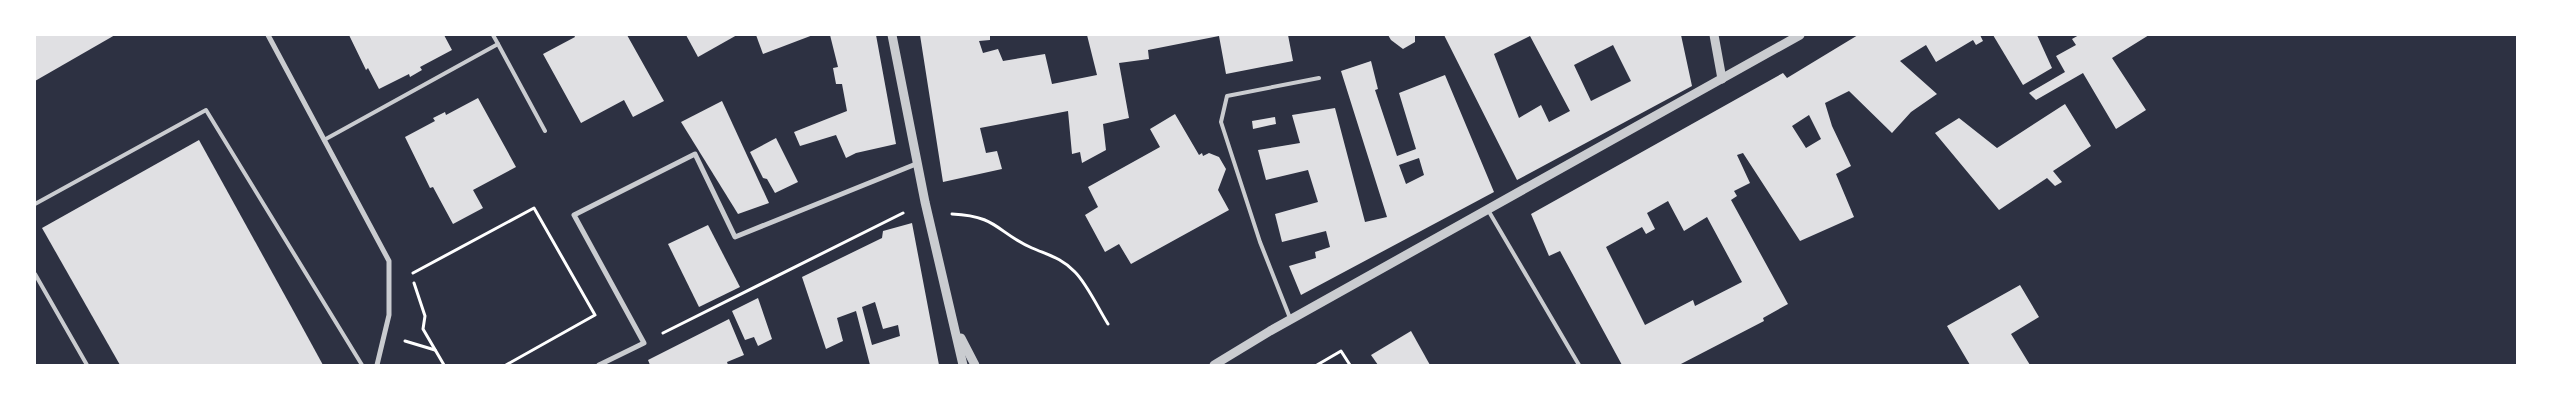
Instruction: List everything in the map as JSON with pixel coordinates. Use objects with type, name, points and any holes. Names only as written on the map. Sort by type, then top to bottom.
[{"type":"street","points":[[268,35],[389,261],[389,315],[378,365]]},
{"type":"street","points":[[892,35],[916,164],[963,365]]},
{"type":"street","points":[[1714,35],[1722,79]]},
{"type":"street","points":[[1214,365],[1800,35]]},
{"type":"street","points":[[599,365],[644,343],[574,215],[695,154],[735,237],[916,164]]},
{"type":"street","points":[[956,329],[975,365]]},
{"type":"lane","points":[[493,35],[545,131]]},
{"type":"lane","points":[[324,140],[498,44]]},
{"type":"lane","points":[[1291,320],[1260,242],[1221,122],[1227,96],[1319,78]]},
{"type":"lane","points":[[35,204],[206,110],[362,365]]},
{"type":"lane","points":[[1488,210],[1579,365]]},
{"type":"lane","points":[[35,274],[87,365]]},
{"type":"path","points":[[644,343],[925,202],[932,202],[941,207],[945,214],[977,216],[992,222],[1032,248],[1044,251],[1060,259],[1078,275],[1108,324]]},
{"type":"path","points":[[444,365],[423,328],[425,316],[412,280],[413,271],[534,208],[595,315],[506,365]]},
{"type":"path","points":[[384,335],[435,350]]},
{"type":"path","points":[[1317,365],[1341,350],[1350,365]]},
{"type":"building","points":[[35,35],[115,35],[35,81]]},
{"type":"building","points":[[349,35],[444,35],[452,50],[420,67],[422,70],[410,77],[409,74],[379,89],[368,68],[366,70]]},
{"type":"building","points":[[574,35],[627,35],[664,101],[633,117],[624,100],[581,123],[543,54],[575,37]]},
{"type":"building","points":[[686,35],[737,35],[698,57]]},
{"type":"building","points":[[756,35],[813,35],[763,54]]},
{"type":"building","points":[[830,35],[876,35],[896,144],[856,153],[846,158],[836,135],[800,146],[794,132],[847,111],[842,84],[836,84],[833,68],[838,67]]},
{"type":"building","points":[[920,35],[990,35],[990,40],[979,41],[983,53],[998,49],[1003,61],[1045,54],[1052,84],[1097,75],[1087,35],[1288,35],[1293,61],[1226,74],[1219,36],[1148,50],[1149,59],[1119,63],[1129,118],[1103,124],[1106,150],[1082,163],[1080,152],[1072,154],[1068,111],[980,128],[986,153],[997,151],[1002,169],[943,182]]},
{"type":"building","points":[[1388,35],[1415,35],[1415,42],[1403,49],[1391,40]]},
{"type":"building","points":[[1444,35],[1681,35],[1692,86],[1517,180]],"holes":[[[1530,36],[1570,111],[1549,122],[1541,105],[1519,118],[1494,54]],[[1613,45],[1631,81],[1591,101],[1574,65]]]},
{"type":"building","points":[[1858,35],[1980,35],[1983,41],[1976,45],[1973,40],[1936,62],[1926,45],[1900,61],[1937,94],[1911,112],[1892,133],[1849,91],[1825,103],[1832,126],[1851,166],[1836,174],[1854,217],[1800,241],[1743,153],[1737,155],[1750,183],[1734,191],[1737,196],[1731,200],[1788,304],[1763,318],[1764,321],[1679,365],[1622,365],[1560,251],[1549,256],[1531,214],[1783,73],[1787,78]],"holes":[[[1809,115],[1821,139],[1806,148],[1792,126]],[[1668,201],[1684,231],[1707,217],[1742,282],[1695,306],[1693,300],[1645,325],[1606,247],[1642,227],[1646,234],[1655,229],[1647,213]]]},
{"type":"building","points":[[1993,35],[2037,35],[2052,68],[2023,85]]},
{"type":"building","points":[[2079,35],[2149,35],[2112,58],[2146,110],[2116,129],[2083,73],[2036,100],[2029,93],[2065,72],[2056,56],[2076,45],[2072,39]]},
{"type":"building","points":[[1371,61],[1378,89],[1375,90],[1397,156],[1416,149],[1399,93],[1445,75],[1494,192],[1301,295],[1289,266],[1316,258],[1315,252],[1330,247],[1326,231],[1282,242],[1275,214],[1318,202],[1308,170],[1266,180],[1258,150],[1300,143],[1292,115],[1335,108],[1365,222],[1387,217],[1341,71]],"holes":[[[1419,158],[1424,175],[1406,184],[1399,165]]]},
{"type":"building","points":[[478,98],[516,167],[473,190],[483,208],[453,224],[433,187],[430,188],[405,137],[435,121],[433,118],[445,112],[446,115]]},
{"type":"building","points":[[722,101],[769,203],[738,214],[681,122]]},
{"type":"building","points":[[2065,104],[2091,146],[2053,171],[2062,182],[2055,186],[2047,178],[1999,210],[1935,133],[1959,118],[1997,148]]},
{"type":"building","points":[[1175,114],[1199,155],[1202,153],[1203,156],[1209,153],[1219,157],[1226,169],[1218,190],[1229,210],[1131,264],[1119,244],[1105,252],[1085,215],[1098,207],[1088,187],[1160,147],[1150,129]]},
{"type":"building","points":[[1275,117],[1276,124],[1253,129],[1252,121]]},
{"type":"building","points":[[776,138],[798,182],[775,193],[767,179],[763,178],[750,152]]},
{"type":"building","points":[[199,140],[323,365],[120,365],[42,228]]},
{"type":"building","points":[[912,223],[939,365],[870,365],[856,311],[837,318],[843,341],[826,349],[802,277],[882,238],[883,231]],"holes":[[[875,302],[883,329],[898,325],[900,336],[872,345],[862,307]]]},
{"type":"building","points":[[708,225],[740,287],[699,307],[668,244]]},
{"type":"building","points":[[2020,285],[2039,317],[2011,334],[2030,365],[1970,365],[1947,326]]},
{"type":"building","points":[[758,298],[772,339],[758,346],[754,337],[745,340],[732,311]]},
{"type":"building","points":[[729,319],[744,355],[727,362],[728,365],[650,365],[648,360]]},
{"type":"building","points":[[1411,331],[1430,365],[1378,365],[1371,355]]}]
